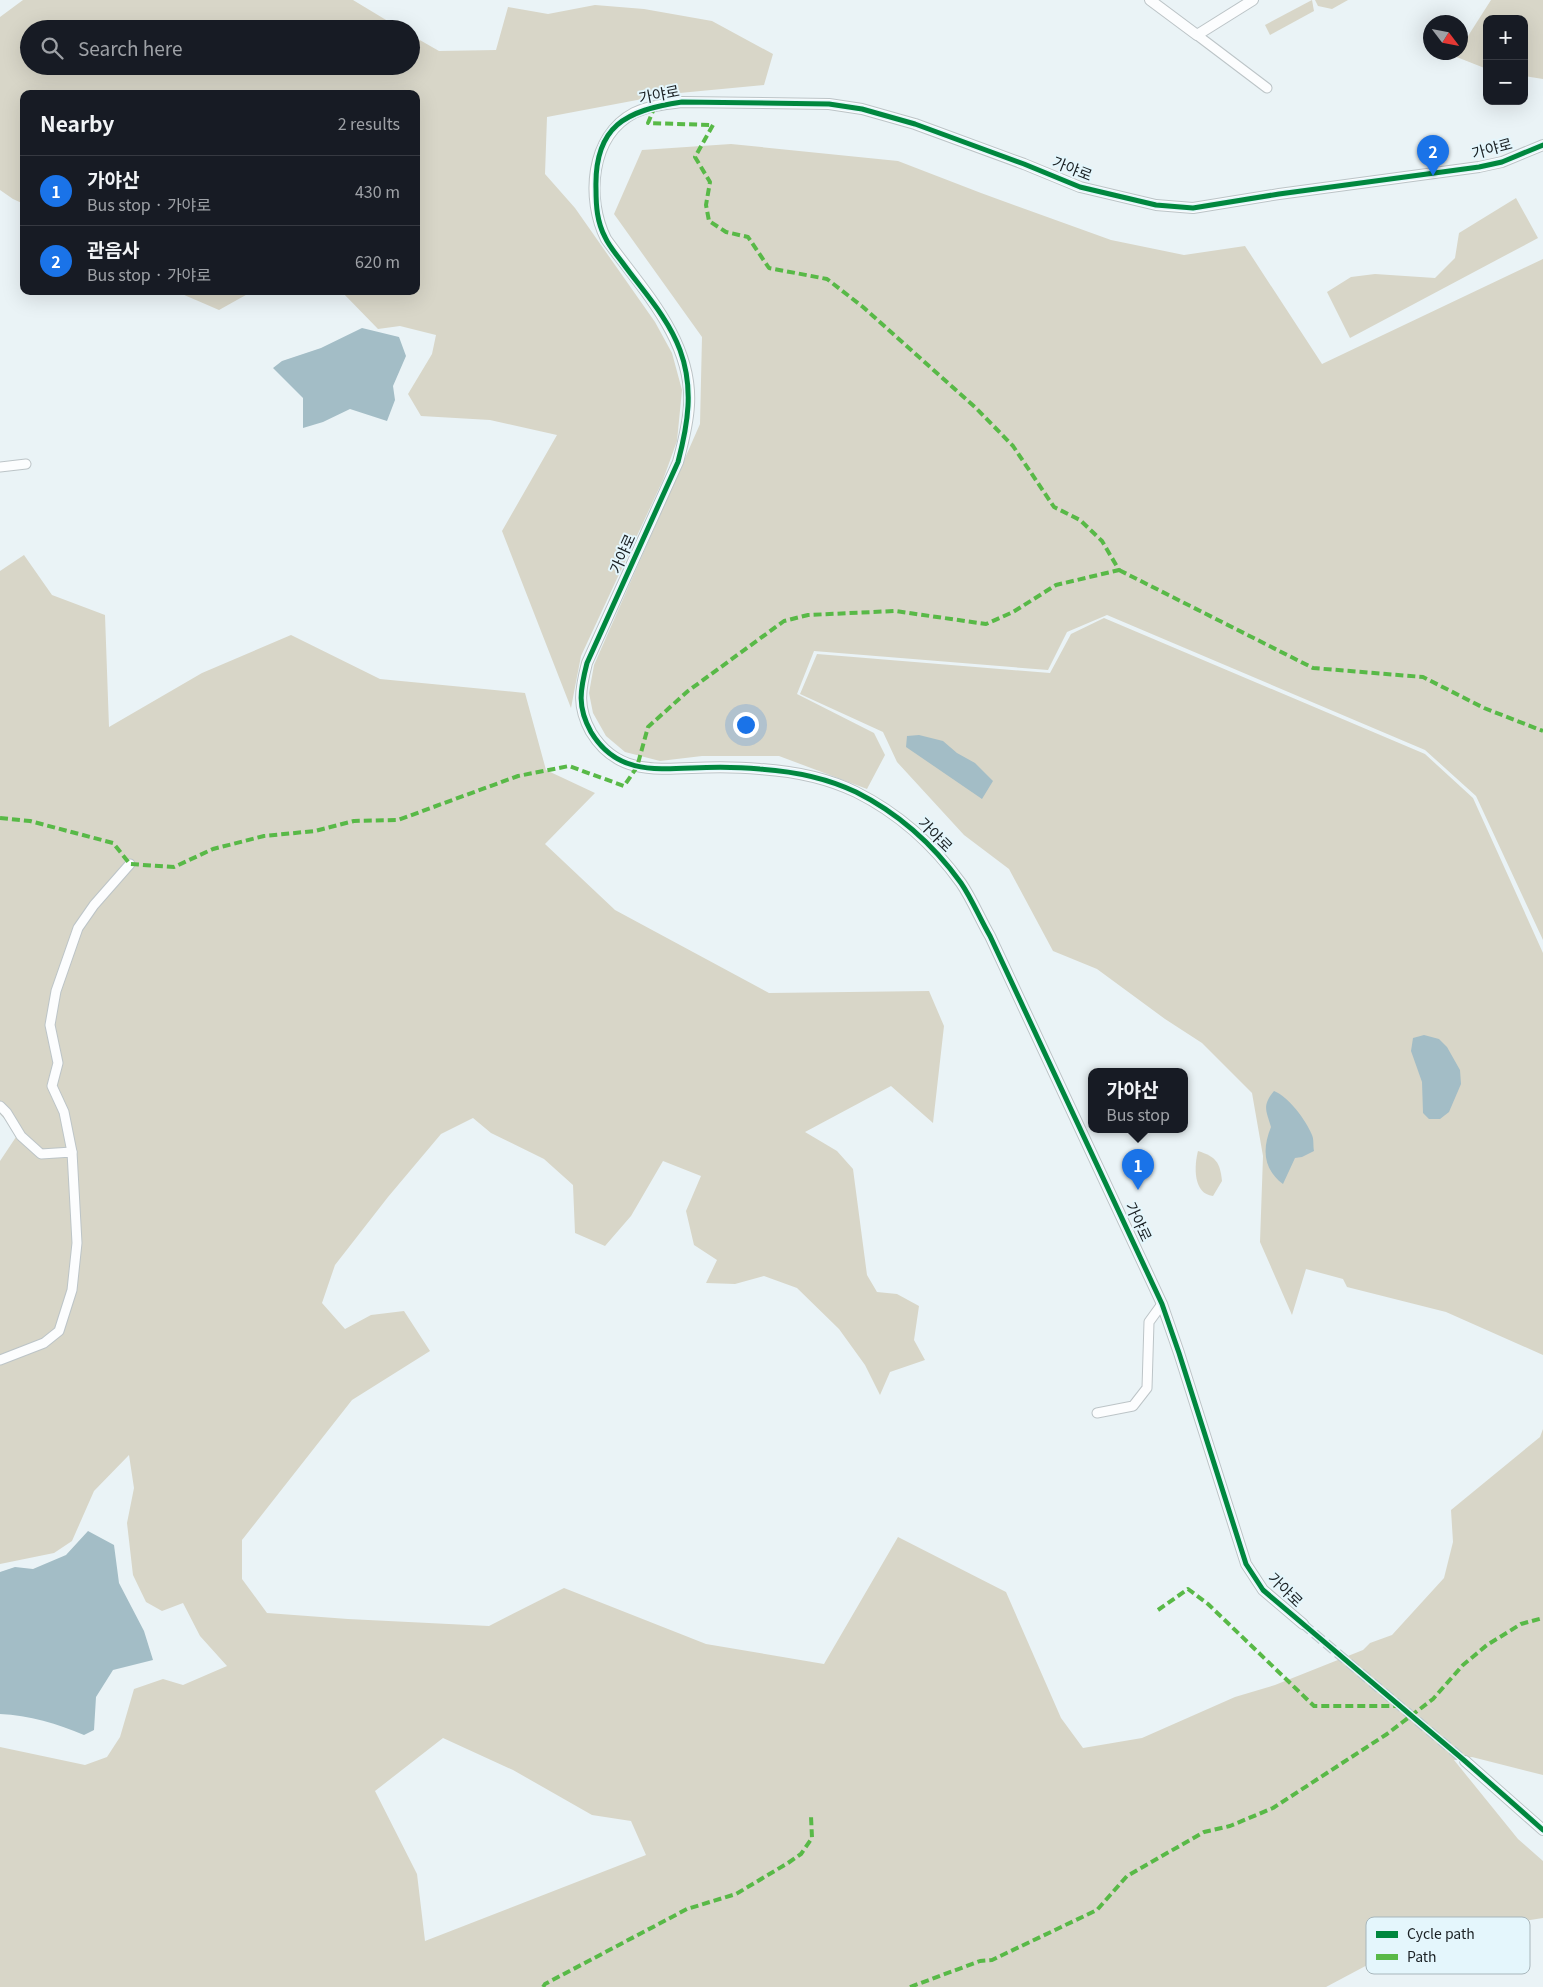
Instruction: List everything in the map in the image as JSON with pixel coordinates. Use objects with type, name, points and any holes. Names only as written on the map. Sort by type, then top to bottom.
[{"type":"street","points":[[1150,0],[1267,88]]},
{"type":"street","points":[[1197,35],[1253,0]]},
{"type":"street","name":"가야로","points":[[1303,1624],[1264,1590],[1246,1564],[1162,1304],[990,936],[962,884],[926,840],[905,823],[855,792],[810,777],[760,769],[692,768],[668,770],[637,767],[624,762],[602,747],[585,721],[581,707],[580,688],[587,663],[678,462],[687,427],[689,403],[686,370],[674,337],[657,309],[606,239],[601,229],[597,217],[598,159],[610,131],[620,122],[635,112],[660,105],[682,102],[829,104],[869,111],[915,124],[1024,164],[1080,187],[1138,202],[1193,208],[1306,190],[1479,167],[1502,162],[1543,145]]},
{"type":"street","points":[[0,467],[26,464]]},
{"type":"street","points":[[0,1360],[44,1343],[59,1331],[72,1290],[77,1243],[72,1152],[64,1112],[52,1086],[58,1062],[50,1025],[56,990],[78,928],[94,905],[130,864]]},
{"type":"street","points":[[0,1106],[7,1113],[21,1136],[41,1154],[72,1152]]},
{"type":"street","points":[[1097,1413],[1133,1406],[1147,1388],[1149,1322],[1162,1304]]},
{"type":"street","points":[[1465,1761],[1543,1830]]},
{"type":"shaded area","points":[[23,0],[353,0],[386,20],[20,20],[20,75],[420,75],[420,40],[439,51],[496,50],[508,7],[548,14],[595,5],[644,9],[712,21],[773,54],[764,85],[669,94],[547,117],[545,174],[575,208],[655,322],[672,353],[682,390],[677,441],[663,480],[581,656],[571,708],[502,531],[557,435],[490,420],[421,416],[408,394],[432,354],[436,335],[400,326],[378,329],[345,295],[420,295],[420,90],[20,90],[20,202],[0,190],[0,17]]},
{"type":"shaded area","points":[[1312,0],[1314,11],[1270,35],[1265,25]]},
{"type":"shaded area","points":[[1315,0],[1348,0],[1332,9],[1318,6]]},
{"type":"shaded area","points":[[1491,0],[1543,0],[1543,79],[1528,77],[1528,15],[1483,15],[1483,67],[1464,60],[1468,60],[1468,36]]},
{"type":"shaded area","points":[[731,144],[898,161],[1111,240],[1184,255],[1245,246],[1322,364],[1543,259],[1543,940],[1476,796],[1425,750],[1107,615],[1067,632],[1048,670],[814,651],[797,694],[874,733],[885,755],[867,789],[779,756],[702,756],[660,761],[625,752],[606,736],[593,713],[589,693],[594,665],[700,424],[702,337],[614,214],[642,150]]},
{"type":"shaded area","points":[[1516,198],[1538,238],[1350,338],[1327,292],[1351,277],[1375,274],[1435,278],[1455,258],[1459,233]]},
{"type":"shaded area","points":[[184,295],[246,295],[219,310]]},
{"type":"shaded area","points":[[24,555],[52,595],[105,615],[109,727],[202,673],[291,635],[380,679],[525,693],[546,770],[595,793],[545,844],[615,910],[769,993],[929,991],[944,1026],[933,1123],[891,1086],[805,1132],[837,1151],[853,1169],[867,1275],[877,1292],[897,1294],[919,1306],[914,1340],[925,1360],[890,1372],[880,1395],[865,1365],[839,1329],[797,1288],[764,1276],[735,1284],[706,1283],[717,1260],[694,1245],[686,1211],[701,1176],[663,1161],[631,1216],[605,1246],[575,1233],[573,1185],[544,1159],[491,1133],[473,1118],[441,1134],[388,1197],[335,1265],[322,1303],[345,1329],[371,1315],[404,1311],[430,1351],[352,1400],[242,1540],[242,1579],[267,1613],[489,1626],[564,1588],[706,1644],[824,1664],[898,1537],[1006,1592],[1061,1718],[1083,1748],[1142,1738],[1235,1697],[1275,1685],[1363,1650],[1370,1643],[1392,1635],[1444,1578],[1453,1542],[1451,1510],[1540,1437],[1543,1429],[1543,1775],[1472,1757],[1454,1760],[1518,1839],[1543,1861],[1543,1918],[1530,1920],[1530,1917],[1366,1917],[1366,1966],[1326,1987],[0,1987],[0,1747],[85,1765],[107,1757],[120,1737],[134,1689],[163,1679],[183,1685],[227,1666],[200,1636],[183,1603],[162,1611],[146,1602],[133,1575],[127,1523],[134,1488],[129,1455],[94,1491],[72,1541],[54,1553],[0,1564],[0,1161],[18,1134],[0,1114],[0,571]],"holes":[[[443,1738],[513,1770],[592,1815],[631,1821],[646,1855],[425,1941],[417,1874],[375,1791]]]},
{"type":"shaded area","points":[[1104,618],[1425,754],[1473,798],[1543,953],[1543,1355],[1446,1312],[1347,1287],[1343,1279],[1306,1269],[1292,1315],[1260,1242],[1263,1156],[1252,1093],[1202,1043],[1165,1019],[1097,969],[1053,951],[1009,869],[964,835],[897,762],[883,732],[800,694],[817,654],[1050,673],[1071,634]]},
{"type":"shaded area","points":[[1198,1151],[1213,1158],[1220,1169],[1222,1181],[1213,1196],[1206,1194],[1198,1185],[1196,1164]]},
{"type":"water","points":[[362,328],[399,337],[406,356],[393,386],[395,400],[387,421],[350,409],[323,422],[303,428],[303,398],[273,368],[282,361],[321,348]]},
{"type":"water","points":[[919,735],[943,741],[957,753],[975,763],[993,781],[982,799],[906,747],[907,736]]},
{"type":"water","points":[[1424,1035],[1439,1039],[1447,1047],[1460,1070],[1461,1084],[1449,1112],[1440,1119],[1429,1119],[1423,1113],[1422,1082],[1411,1051],[1413,1038]]},
{"type":"water","points":[[1274,1091],[1285,1098],[1296,1109],[1313,1137],[1314,1151],[1295,1158],[1283,1184],[1271,1172],[1266,1158],[1266,1143],[1271,1127],[1266,1104]]},
{"type":"water","points":[[88,1531],[114,1545],[119,1583],[144,1631],[153,1660],[113,1670],[96,1697],[94,1730],[84,1735],[43,1721],[22,1716],[0,1714],[0,1572],[15,1567],[33,1569],[66,1555]]},
{"type":"tunnel","points":[[1303,1624],[1465,1761]]},
{"type":"marked path","points":[[0,818],[30,821],[113,843],[130,864],[174,867],[213,849],[264,836],[315,831],[354,821],[398,820],[518,776],[569,766],[624,786],[637,767],[648,727],[688,691],[784,621],[808,615],[895,611],[986,624],[1013,612],[1056,585],[1119,570],[1102,541],[1080,520],[1054,507],[1013,446],[976,408],[863,307],[827,279],[769,268],[748,237],[726,232],[709,221],[706,205],[710,182],[695,157],[713,125],[648,123],[655,106]]},
{"type":"marked path","points":[[1119,570],[1313,668],[1423,677],[1484,708],[1543,731]]},
{"type":"marked path","points":[[1158,1610],[1188,1589],[1208,1604],[1314,1706],[1399,1706]]},
{"type":"marked path","points":[[910,1987],[980,1961],[992,1960],[1097,1910],[1127,1876],[1204,1832],[1230,1826],[1273,1808],[1387,1734],[1433,1699],[1463,1665],[1487,1645],[1521,1624],[1543,1618]]},
{"type":"marked path","points":[[543,1987],[545,1984],[687,1909],[736,1894],[788,1863],[801,1854],[812,1838],[811,1816]]},
{"type":"cycle path","points":[[1543,145],[1502,162],[1479,167],[1279,194],[1193,208],[1156,205],[1080,187],[1024,164],[915,124],[862,109],[829,104],[682,102],[662,105],[630,116],[617,125],[608,136],[601,150],[597,168],[596,189],[599,220],[608,244],[654,304],[675,338],[687,378],[687,420],[678,462],[587,663],[581,690],[583,714],[591,732],[611,755],[623,761],[635,766],[662,769],[726,767],[772,770],[796,773],[833,783],[856,792],[886,810],[914,831],[939,855],[965,889],[990,936],[1162,1304],[1246,1564],[1263,1590],[1465,1761],[1543,1830]]},
{"type":"place","name":"관음사","points":[[1433,176]]},
{"type":"place","name":"가야산","points":[[1138,1190]]}]
